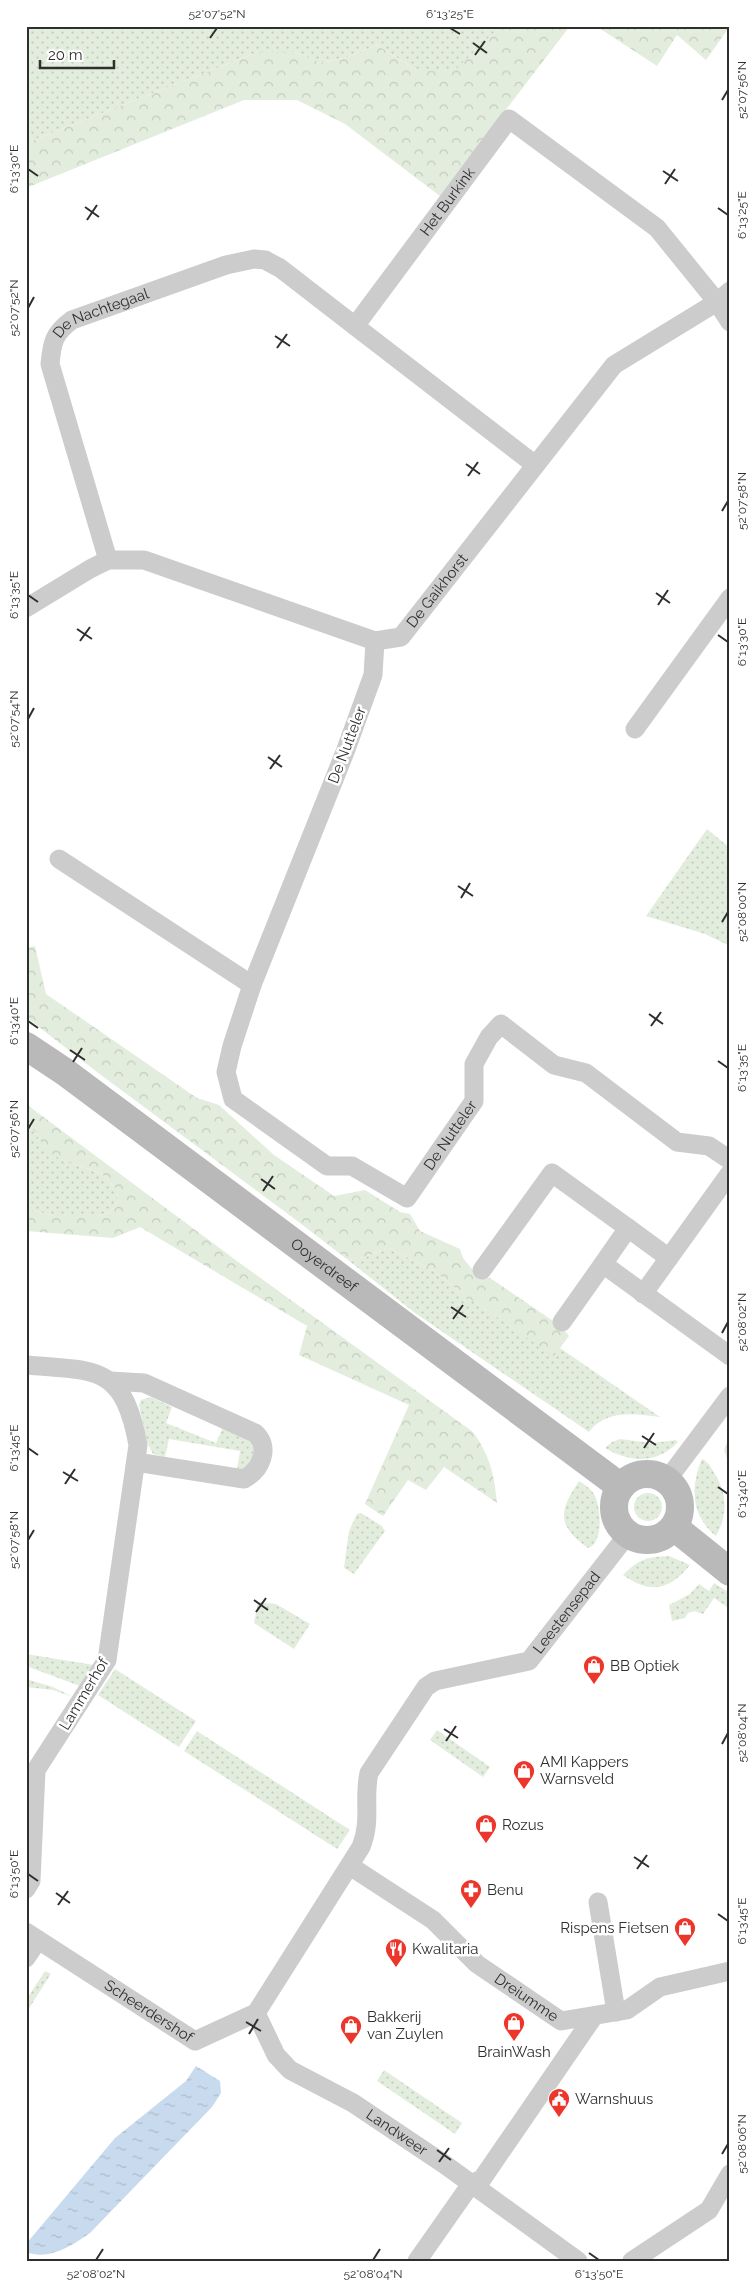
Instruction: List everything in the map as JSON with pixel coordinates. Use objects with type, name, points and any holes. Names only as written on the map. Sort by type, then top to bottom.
[{"type":"street","name":"Het Burkink","points":[[355,326],[509,119],[656,228],[723,296]]},
{"type":"street","name":"De Nachtegaal","points":[[108,560],[50,364],[52,347],[59,329],[72,320],[226,265],[254,259],[265,260],[280,268],[355,326]]},
{"type":"street","points":[[723,296],[730,322]]},
{"type":"street","name":"De Gaikhorst","points":[[26,608],[108,560],[144,560],[375,641],[402,637],[534,464],[614,365],[723,296]]},
{"type":"street","points":[[355,326],[534,464]]},
{"type":"street","points":[[635,729],[730,598]]},
{"type":"street","name":"De Nutteler","points":[[375,641],[373,675],[346,752],[252,985],[226,1072],[233,1099],[327,1166],[352,1166],[407,1198],[474,1101],[474,1064],[489,1037],[501,1024],[554,1065],[586,1072],[677,1142],[709,1146],[730,1160]]},
{"type":"street","points":[[59,859],[252,985]]},
{"type":"street","name":"Ooyerdreef","points":[[26,1046],[65,1072],[621,1487]]},
{"type":"street","points":[[482,1270],[552,1173],[669,1258]]},
{"type":"street","points":[[644,1294],[730,1173]]},
{"type":"street","points":[[562,1322],[628,1228]]},
{"type":"street","points":[[603,1264],[730,1356]]},
{"type":"street","points":[[26,1365],[89,1371],[101,1374],[110,1380],[144,1383],[255,1433],[264,1444],[264,1450],[256,1470],[244,1479],[236,1480],[136,1462]]},
{"type":"street","name":"Lammerhof","points":[[26,1889],[31,1881],[36,1770],[107,1660],[138,1445],[135,1429],[121,1394],[110,1380]]},
{"type":"street","points":[[667,1480],[730,1396]]},
{"type":"street","points":[[642,1474],[651,1474],[667,1480],[673,1486],[680,1502],[680,1511],[674,1527],[660,1538],[652,1540],[635,1538],[628,1534],[618,1523],[614,1508],[615,1500],[621,1487],[627,1481],[642,1474]]},
{"type":"street","points":[[674,1527],[730,1572]]},
{"type":"street","name":"Leestensepad","points":[[350,1866],[366,1835],[369,1773],[426,1687],[435,1681],[529,1661],[628,1534]]},
{"type":"street","points":[[256,2012],[350,1866]]},
{"type":"street","name":"Dreiumme","points":[[350,1866],[433,1920],[477,1964],[561,2021],[627,2010],[660,1987],[730,1971]]},
{"type":"street","points":[[598,1902],[616,2012]]},
{"type":"street","points":[[26,1958],[32,1936]]},
{"type":"street","name":"Scheerdershof","points":[[32,1936],[195,2041],[256,2012]]},
{"type":"street","name":"Landweer","points":[[256,2012],[276,2055],[290,2070],[353,2103],[471,2184],[578,2261]]},
{"type":"street","points":[[417,2261],[471,2184],[482,2179],[594,2016]]},
{"type":"street","points":[[632,2261],[709,2210],[730,2174]]},
{"type":"green space","points":[[26,26],[501,26],[455,71],[418,71],[377,45],[348,57],[320,63],[294,52],[258,52],[26,143]]},
{"type":"green space","points":[[501,26],[570,26],[440,196],[345,124],[297,100],[244,100],[26,188],[26,143],[258,52],[294,52],[321,63],[348,57],[377,45],[418,71],[454,71]]},
{"type":"green space","points":[[596,26],[730,26],[706,60],[677,35],[657,66]]},
{"type":"green space","points":[[707,829],[730,848],[730,946],[705,934],[646,916]]},
{"type":"green space","points":[[35,946],[46,994],[197,1098],[219,1105],[274,1155],[334,1196],[365,1190],[400,1212],[410,1214],[420,1231],[460,1249],[463,1258],[476,1274],[490,1278],[562,1327],[569,1336],[554,1356],[463,1294],[433,1270],[389,1248],[365,1257],[348,1260],[26,1017],[26,948]]},
{"type":"green space","points":[[26,1104],[237,1261],[473,1432],[490,1465],[497,1503],[444,1467],[426,1490],[408,1480],[383,1516],[365,1504],[409,1405],[299,1355],[307,1326],[140,1227],[113,1238],[26,1231],[26,1214],[36,1211],[54,1216],[98,1216],[111,1212],[118,1202],[117,1190],[102,1174],[62,1160],[47,1151],[26,1118]]},
{"type":"green space","points":[[26,1118],[40,1140],[62,1160],[102,1174],[117,1190],[118,1202],[111,1212],[98,1216],[54,1216],[36,1211],[26,1214]]},
{"type":"green space","points":[[389,1248],[433,1270],[463,1294],[554,1355],[560,1348],[660,1417],[631,1414],[613,1416],[596,1425],[589,1432],[415,1313],[348,1260],[365,1257]]},
{"type":"green space","points":[[151,1397],[172,1407],[166,1423],[216,1443],[223,1427],[251,1441],[254,1445],[253,1457],[245,1469],[237,1470],[240,1451],[169,1439],[165,1457],[153,1454],[147,1442],[139,1405],[141,1400]]},
{"type":"green space","points":[[730,1435],[730,1467],[724,1450]]},
{"type":"green space","points":[[620,1439],[651,1443],[676,1440],[678,1442],[662,1454],[653,1458],[643,1459],[624,1456],[605,1448],[612,1442]]},
{"type":"green space","points":[[702,1459],[708,1463],[715,1474],[724,1497],[723,1520],[716,1536],[702,1519],[697,1510],[695,1500],[696,1480]]},
{"type":"green space","points":[[579,1481],[594,1494],[598,1507],[599,1532],[597,1540],[588,1548],[570,1532],[564,1517],[567,1501]]},
{"type":"green space","points":[[648,1493],[658,1497],[662,1507],[658,1517],[648,1521],[638,1517],[634,1507],[638,1497]]},
{"type":"green space","points":[[361,1513],[382,1526],[385,1531],[354,1574],[344,1568],[349,1531],[357,1514]]},
{"type":"green space","points":[[669,1556],[690,1565],[682,1574],[667,1585],[651,1587],[642,1585],[623,1575],[643,1560]]},
{"type":"green space","points":[[714,1583],[730,1593],[730,1609],[714,1598],[703,1614],[694,1611],[688,1613],[685,1618],[672,1621],[669,1605],[690,1594],[699,1584],[709,1591]]},
{"type":"green space","points":[[258,1602],[276,1604],[310,1624],[294,1649],[254,1623]]},
{"type":"green space","points":[[26,1654],[94,1665],[80,1686],[26,1666]]},
{"type":"green space","points":[[115,1669],[196,1721],[179,1747],[98,1695]]},
{"type":"green space","points":[[26,1679],[53,1687],[73,1697],[53,1690],[26,1687]]},
{"type":"green space","points":[[437,1730],[490,1767],[483,1777],[430,1740]]},
{"type":"green space","points":[[197,1731],[350,1830],[337,1849],[184,1751]]},
{"type":"green space","points":[[45,1971],[51,1974],[26,2013],[26,2000]]},
{"type":"green space","points":[[384,2070],[462,2123],[455,2134],[377,2081]]},
{"type":"water","points":[[196,2066],[220,2081],[221,2093],[212,2107],[90,2233],[60,2251],[43,2255],[26,2252],[26,2244],[115,2138],[186,2081]]},
{"type":"place","name":"BB Optiek","points":[[594,1685]]},
{"type":"place","name":"AMI Kappers Warnsveld","points":[[524,1790]]},
{"type":"place","name":"Rozus","points":[[486,1844]]},
{"type":"place","name":"Benu","points":[[471,1909]]},
{"type":"place","name":"Rispens Fietsen","points":[[685,1947]]},
{"type":"place","name":"Kwalitaria","points":[[396,1968]]},
{"type":"place","name":"BrainWash","points":[[514,2042]]},
{"type":"place","name":"Bakkerij van Zuylen","points":[[351,2045]]},
{"type":"place","name":"Warnshuus","points":[[559,2118]]}]
